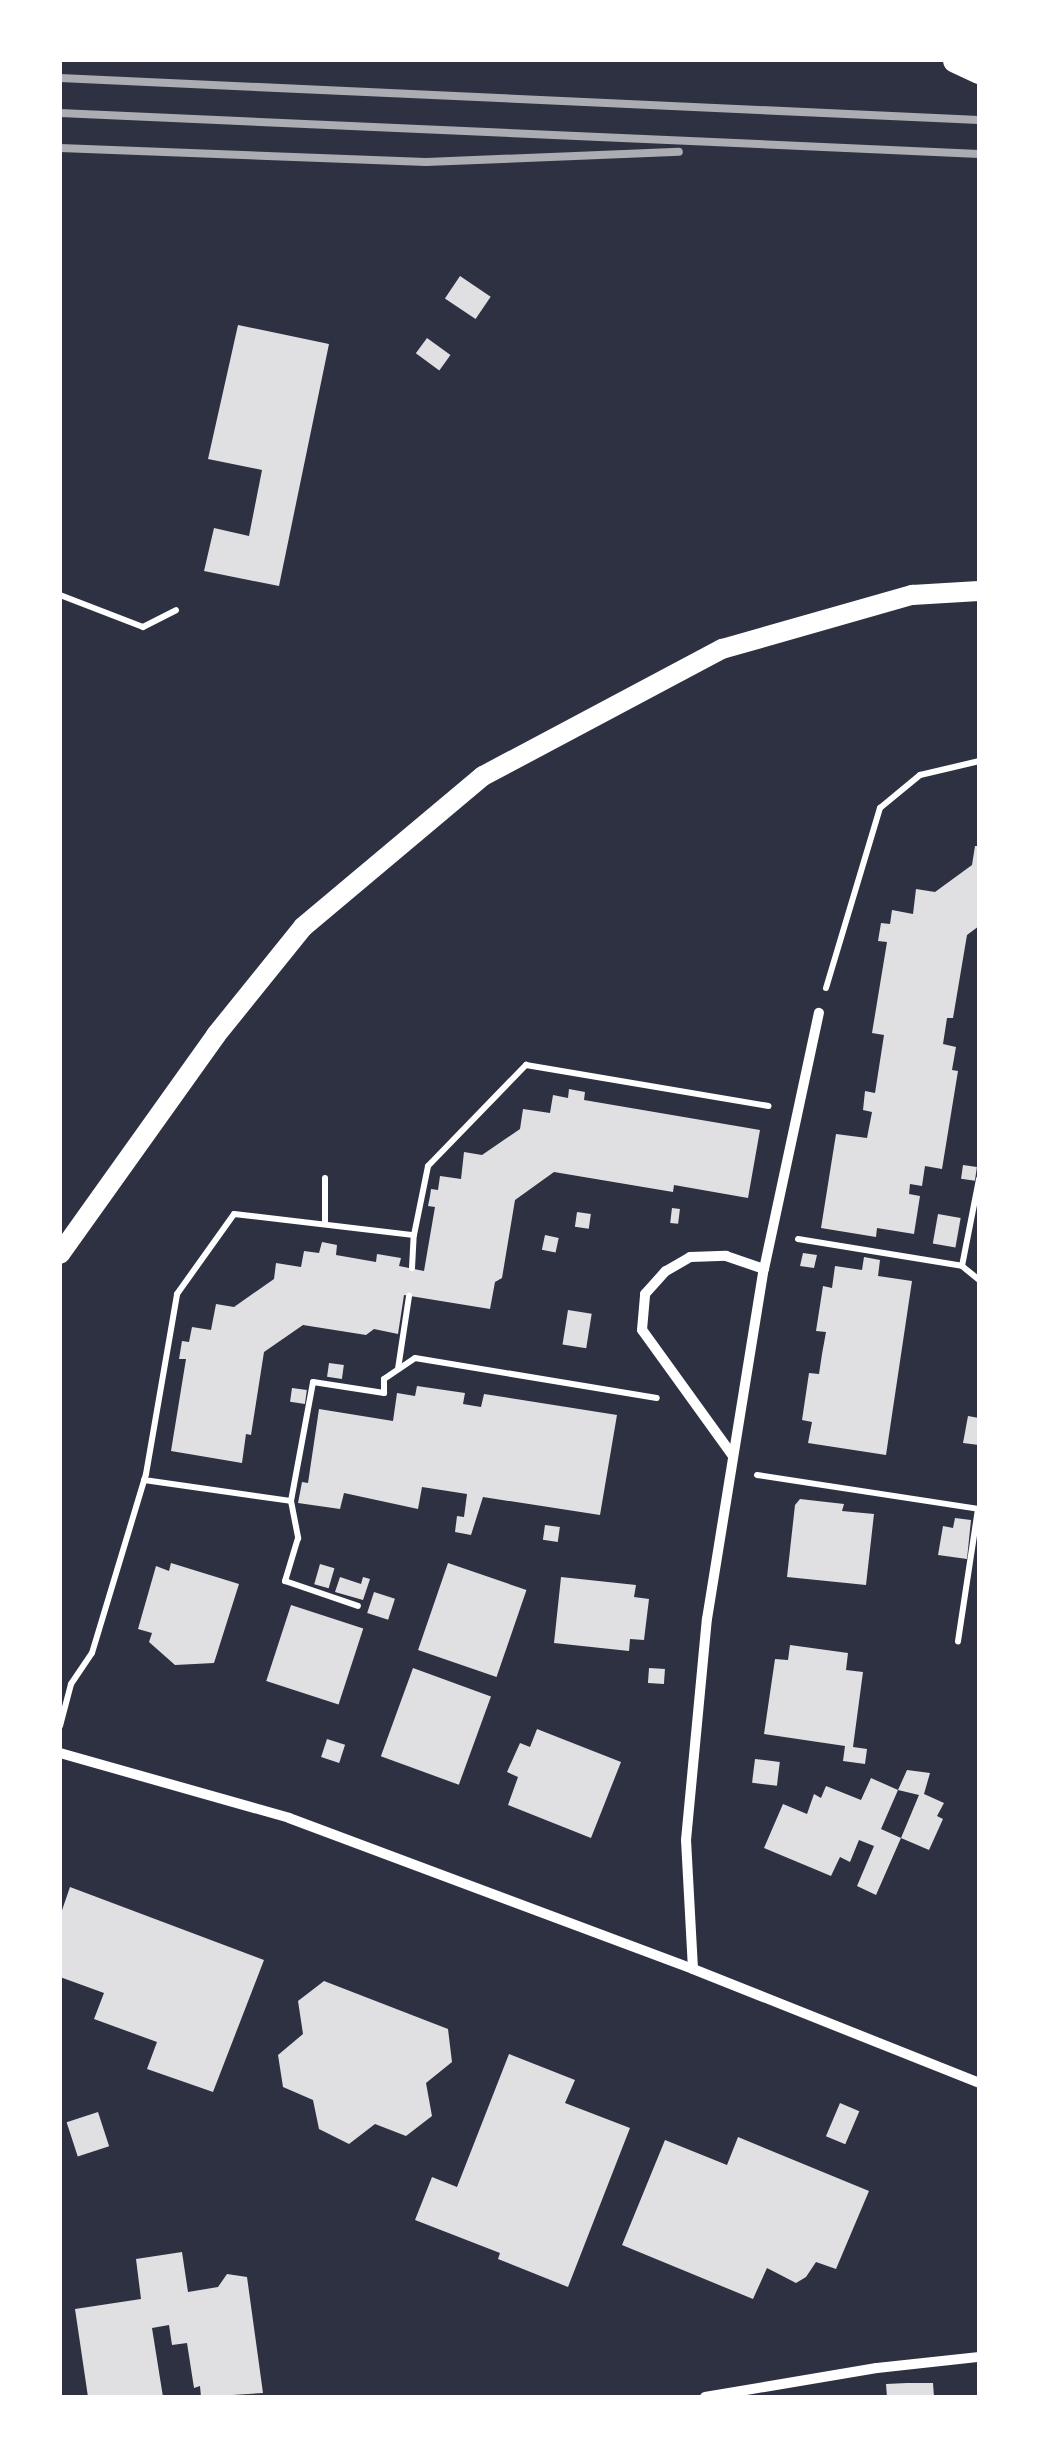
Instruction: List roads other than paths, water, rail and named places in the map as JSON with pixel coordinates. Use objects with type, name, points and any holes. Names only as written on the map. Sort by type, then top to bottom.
[{"type":"main road","points":[[956,60],[979,71]]},
{"type":"main road","points":[[60,1254],[216,1035],[303,926],[483,776],[722,649],[912,595],[979,591]]},
{"type":"street","points":[[693,1968],[686,1840],[707,1619],[764,1269],[819,1013]]},
{"type":"street","points":[[733,1456],[642,1330],[645,1294],[666,1271],[690,1257],[726,1256],[764,1269]]},
{"type":"street","points":[[60,1754],[289,1818],[693,1968],[979,2083]]},
{"type":"street","points":[[705,2397],[877,2368],[979,2357]]},
{"type":"railway","points":[[60,78],[979,120]]},
{"type":"railway","points":[[60,113],[979,154]]},
{"type":"railway","points":[[60,148],[426,162],[679,152]]}]
